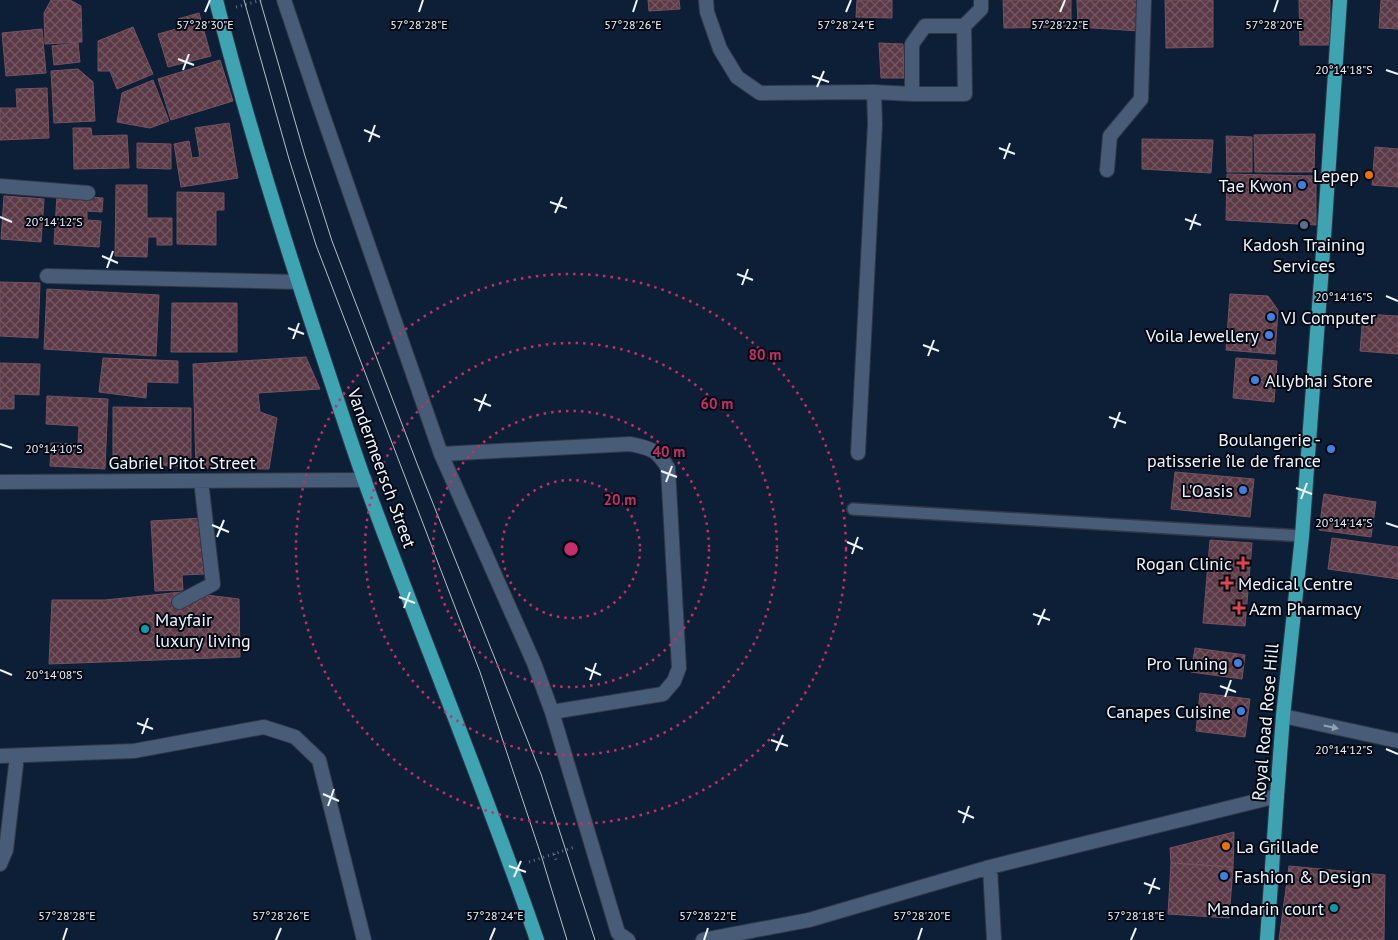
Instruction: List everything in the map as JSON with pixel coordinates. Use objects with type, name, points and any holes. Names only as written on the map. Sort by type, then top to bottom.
[{"type":"main road","name":"Royal Road Rose Hill","points":[[1267,940],[1283,716],[1302,536],[1340,0]]},
{"type":"main road","name":"Vandermeersch Street","points":[[217,6],[273,203],[365,480],[512,868],[537,940]]},
{"type":"street","points":[[284,0],[318,104],[441,454],[534,663],[552,712],[618,933],[628,940]]},
{"type":"street","points":[[706,0],[707,12],[720,49],[737,77],[760,93],[874,92],[965,94],[964,26]]},
{"type":"street","points":[[912,94],[912,44],[926,26],[964,26],[981,9],[981,0]]},
{"type":"street","points":[[1107,170],[1110,136],[1141,98],[1144,0]]},
{"type":"street","points":[[858,453],[875,124],[874,92]]},
{"type":"street","points":[[0,186],[88,193]]},
{"type":"street","points":[[47,276],[298,282]]},
{"type":"street","points":[[441,454],[630,444],[646,447],[660,455],[668,468],[678,668],[674,681],[663,694],[552,712]]},
{"type":"street","name":"Gabriel Pitot Street","points":[[0,482],[365,480]]},
{"type":"street","points":[[179,602],[213,584],[201,481]]},
{"type":"street","points":[[1283,716],[1398,741]]},
{"type":"street","points":[[0,756],[134,751],[264,727],[295,737],[318,760],[364,940]]},
{"type":"street","points":[[0,864],[6,850],[16,756]]},
{"type":"street","points":[[703,940],[809,920],[990,867],[1277,796]]},
{"type":"street","points":[[990,867],[994,940]]},
{"type":"lane","points":[[852,509],[1302,536]]},
{"type":"path","points":[[217,6],[262,0]]},
{"type":"path","points":[[512,868],[590,843]]},
{"type":"path","points":[[554,854],[557,862]]},
{"type":"building","points":[[51,0],[70,0],[81,6],[82,42],[45,44],[44,13]]},
{"type":"building","points":[[648,0],[679,0],[680,9],[649,11]]},
{"type":"building","points":[[857,0],[892,0],[892,18],[856,17]]},
{"type":"building","points":[[1003,0],[1071,0],[1071,27],[1004,28]]},
{"type":"building","points":[[1077,0],[1140,0],[1140,31],[1078,27]]},
{"type":"building","points":[[1165,0],[1213,0],[1213,47],[1166,48]]},
{"type":"building","points":[[1299,0],[1330,0],[1330,45],[1300,45]]},
{"type":"building","points":[[1381,0],[1398,1],[1398,29],[1379,28]]},
{"type":"building","points":[[199,13],[211,56],[168,67],[158,34],[180,28],[178,19]]},
{"type":"building","points":[[133,27],[153,74],[117,89],[110,71],[98,71],[98,41]]},
{"type":"building","points":[[42,29],[46,73],[6,76],[2,33]]},
{"type":"building","points":[[78,43],[80,62],[54,65],[52,46]]},
{"type":"building","points":[[879,43],[903,44],[904,78],[881,78]]},
{"type":"building","points":[[220,60],[233,101],[171,120],[158,79]]},
{"type":"building","points":[[78,69],[93,82],[95,121],[54,123],[51,71]]},
{"type":"building","points":[[153,80],[169,121],[150,128],[117,122],[122,93]]},
{"type":"building","points":[[47,88],[49,138],[0,140],[0,108],[17,108],[16,89]]},
{"type":"building","points":[[229,123],[238,178],[181,187],[174,144],[189,141],[192,158],[200,157],[195,128]]},
{"type":"building","points":[[73,128],[91,128],[92,136],[127,135],[129,168],[74,169]]},
{"type":"building","points":[[1315,134],[1314,172],[1255,172],[1254,135]]},
{"type":"building","points":[[1226,136],[1252,137],[1252,172],[1227,172]]},
{"type":"building","points":[[1142,139],[1213,140],[1211,173],[1142,169]]},
{"type":"building","points":[[137,143],[171,144],[171,169],[137,168]]},
{"type":"building","points":[[1375,147],[1398,149],[1398,187],[1372,185]]},
{"type":"building","points":[[1227,174],[1316,176],[1316,225],[1226,220]]},
{"type":"building","points":[[116,185],[147,185],[147,218],[172,218],[172,245],[157,245],[157,237],[148,237],[147,257],[115,256]]},
{"type":"building","points":[[177,192],[224,193],[224,210],[216,210],[216,245],[177,244]]},
{"type":"building","points":[[57,195],[103,198],[102,212],[87,211],[87,220],[101,221],[99,247],[54,244]]},
{"type":"building","points":[[4,196],[44,199],[41,242],[1,239]]},
{"type":"building","points":[[0,282],[40,283],[38,338],[0,336]]},
{"type":"building","points":[[47,289],[159,295],[156,356],[44,349]]},
{"type":"building","points":[[1230,294],[1268,296],[1278,310],[1275,354],[1226,350]]},
{"type":"building","points":[[172,303],[237,303],[237,352],[171,352]]},
{"type":"building","points":[[1363,314],[1398,316],[1398,354],[1360,351]]},
{"type":"building","points":[[306,357],[320,389],[258,393],[260,412],[277,418],[269,469],[196,468],[193,364]]},
{"type":"building","points":[[103,358],[178,361],[178,383],[147,382],[146,398],[99,392]]},
{"type":"building","name":"Allybhai Store","points":[[1236,358],[1277,361],[1274,402],[1233,398]]},
{"type":"building","points":[[0,363],[40,364],[39,395],[14,394],[14,409],[0,409]]},
{"type":"building","points":[[47,396],[108,399],[105,469],[50,466],[51,443],[78,444],[79,426],[46,424]]},
{"type":"building","points":[[113,407],[191,408],[191,466],[113,465]]},
{"type":"building","points":[[1175,472],[1254,479],[1250,517],[1171,509]]},
{"type":"building","points":[[1324,494],[1376,502],[1371,537],[1319,530]]},
{"type":"building","points":[[202,518],[205,574],[182,575],[183,590],[155,591],[151,521]]},
{"type":"building","points":[[1332,538],[1398,547],[1398,579],[1328,569]]},
{"type":"building","name":"Medical Centre","points":[[1210,540],[1252,543],[1245,626],[1203,623]]},
{"type":"building","name":"Mayfair luxury living","points":[[182,592],[239,599],[240,657],[49,664],[52,600],[105,600]]},
{"type":"building","points":[[1195,648],[1245,655],[1242,679],[1191,672]]},
{"type":"building","points":[[1200,693],[1250,699],[1245,737],[1196,731]]},
{"type":"building","points":[[1234,832],[1233,867],[1171,863],[1170,848]]},
{"type":"building","points":[[1171,863],[1233,867],[1229,918],[1168,914]]},
{"type":"building","name":"Mandarin court","points":[[1289,866],[1385,875],[1384,940],[1279,940]]},
{"type":"tram line","points":[[244,0],[289,159],[316,245],[480,672],[542,858],[567,940]]},
{"type":"tram line","points":[[260,0],[305,156],[332,241],[418,466],[541,774],[595,940]]},
{"type":"place","name":"Lepep","points":[[1369,175]]},
{"type":"place","name":"Tae Kwon","points":[[1302,185]]},
{"type":"place","name":"Kadosh Training Services","points":[[1304,225]]},
{"type":"place","name":"VJ Computer","points":[[1271,317]]},
{"type":"place","name":"Voila Jewellery","points":[[1269,335]]},
{"type":"place","name":"Allybhai Store","points":[[1255,380]]},
{"type":"place","name":"Boulangerie - patisserie île de france","points":[[1331,449]]},
{"type":"place","name":"L'Oasis","points":[[1243,490]]},
{"type":"place","name":"Rogan Clinic","points":[[1243,563]]},
{"type":"place","name":"Medical Centre","points":[[1227,583]]},
{"type":"place","name":"Azm Pharmacy","points":[[1239,608]]},
{"type":"place","name":"Mayfair luxury living","points":[[145,629]]},
{"type":"place","name":"Pro Tuning","points":[[1238,663]]},
{"type":"place","name":"Canapes Cuisine","points":[[1241,711]]},
{"type":"place","name":"La Grillade","points":[[1226,846]]},
{"type":"place","name":"Fashion & Design","points":[[1224,876]]},
{"type":"place","name":"Mandarin court","points":[[1334,908]]}]
